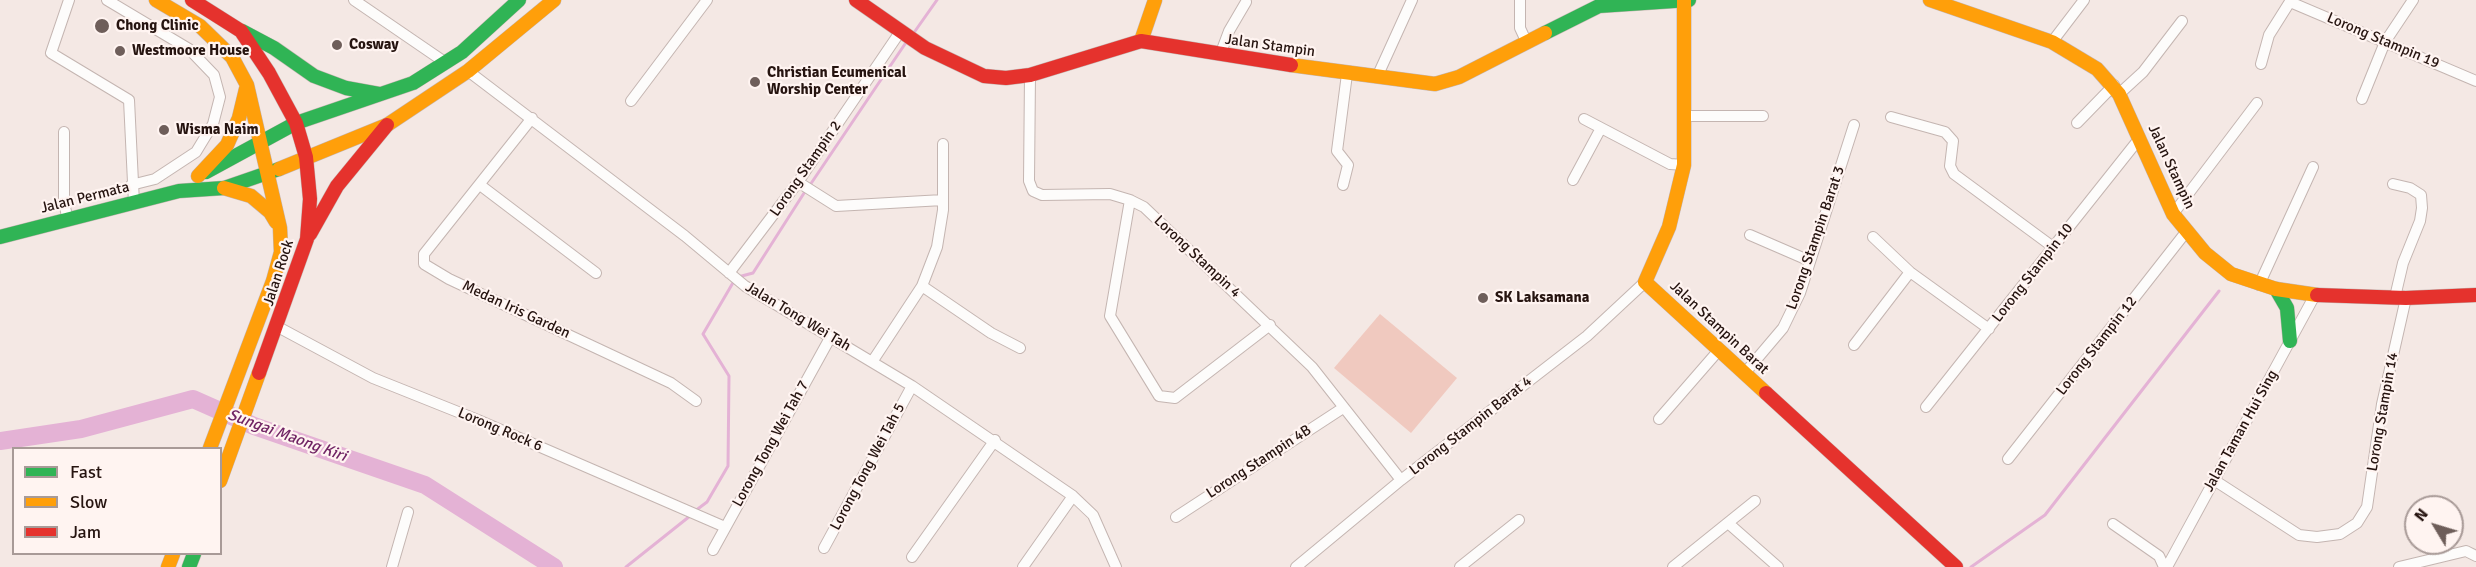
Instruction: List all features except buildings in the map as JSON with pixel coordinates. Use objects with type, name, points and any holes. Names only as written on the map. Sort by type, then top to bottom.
[{"type":"street","points":[[69,0],[51,53],[129,100],[131,185],[134,203]]},
{"type":"street","points":[[107,0],[197,55],[214,75],[220,97],[213,124],[196,152],[155,179],[131,185]]},
{"type":"street","name":"Jalan Rock","points":[[156,0],[200,26],[220,42],[232,57],[247,85],[280,228],[281,252],[273,281],[210,447]]},
{"type":"street","name":"Jalan Rock","points":[[192,0],[242,31],[269,73],[296,123],[306,157],[310,199],[307,239],[278,327],[222,476]]},
{"type":"street","points":[[354,0],[446,63]]},
{"type":"street","points":[[198,176],[296,123],[412,83],[446,63],[519,0]]},
{"type":"street","points":[[224,188],[268,173],[387,125],[468,71],[554,0]]},
{"type":"street","points":[[631,101],[707,0]]},
{"type":"street","name":"Jalan Stampin","points":[[856,0],[925,48],[984,76],[1006,78],[1029,75],[1141,41],[1220,56],[1423,84],[1447,81],[1527,43],[1599,3],[1686,0]]},
{"type":"street","points":[[1141,41],[1155,0]]},
{"type":"street","points":[[1377,77],[1412,0]]},
{"type":"street","points":[[1520,0],[1520,28],[1527,43]]},
{"type":"street","name":"Jalan Stampin Barat","points":[[1686,0],[1683,165],[1669,227],[1645,282],[1956,567]]},
{"type":"street","name":"Jalan Stampin","points":[[1930,0],[2052,42],[2097,69],[2116,89],[2173,214],[2186,232],[2218,266],[2231,274],[2276,290],[2315,295],[2401,298],[2476,294]]},
{"type":"street","points":[[2052,42],[2084,0]]},
{"type":"street","points":[[2362,99],[2385,42],[2413,0]]},
{"type":"street","points":[[2261,64],[2269,35],[2291,1]]},
{"type":"street","name":"Lorong Stampin 19","points":[[2291,1],[2476,81]]},
{"type":"street","points":[[1220,56],[1229,31],[1246,2]]},
{"type":"street","points":[[2077,123],[2116,89],[2143,72],[2182,21]]},
{"type":"street","points":[[242,31],[274,48],[314,76],[346,88],[379,94]]},
{"type":"street","name":"Lorong Stampin 2","points":[[731,275],[801,184],[902,34]]},
{"type":"street","name":"Jalan Tong Wei Tah","points":[[468,71],[745,286],[912,386],[995,440],[1073,496],[1093,515],[1116,567]]},
{"type":"street","points":[[1343,185],[1348,165],[1337,151],[1347,74]]},
{"type":"street","name":"Lorong Stampin 4","points":[[1029,75],[1029,182],[1034,191],[1042,195],[1110,194],[1144,207],[1312,367],[1401,480]]},
{"type":"street","points":[[179,191],[198,176],[227,145],[239,118],[247,85]]},
{"type":"street","points":[[2173,214],[2257,103]]},
{"type":"street","points":[[1684,116],[1762,116]]},
{"type":"street","points":[[1891,117],[1945,132],[1953,141],[1950,166],[1954,174],[2053,247]]},
{"type":"street","name":"Medan Iris Garden","points":[[531,118],[424,254],[424,264],[449,279],[671,383],[696,401]]},
{"type":"street","points":[[1584,119],[1670,164],[1683,165]]},
{"type":"street","points":[[307,239],[337,186],[387,125]]},
{"type":"street","name":"Lorong Stampin Barat 3","points":[[1744,374],[1783,328],[1800,293],[1854,125]]},
{"type":"street","points":[[1573,180],[1601,128]]},
{"type":"street","points":[[64,132],[64,203],[68,220]]},
{"type":"street","name":"Lorong Stampin 10","points":[[1926,407],[2139,139]]},
{"type":"street","points":[[872,362],[922,286],[937,247],[943,200],[943,144]]},
{"type":"street","points":[[2259,285],[2313,167]]},
{"type":"street","name":"Lorong Stampin 14","points":[[2214,480],[2299,535],[2318,537],[2340,534],[2357,523],[2367,507],[2401,298],[2422,208],[2421,195],[2410,188],[2394,183]]},
{"type":"street","points":[[801,184],[836,206],[943,200]]},
{"type":"street","points":[[480,185],[596,273]]},
{"type":"street","points":[[179,191],[224,188],[238,190],[251,196],[270,212],[280,228]]},
{"type":"street","name":"Jalan Permata","points":[[0,237],[179,191]]},
{"type":"street","points":[[1130,200],[1110,316],[1160,396],[1175,398],[1270,325]]},
{"type":"street","name":"Lorong Stampin 12","points":[[2008,459],[2186,232]]},
{"type":"street","points":[[1750,235],[1810,261]]},
{"type":"street","points":[[1873,237],[1910,272],[1989,329]]},
{"type":"street","points":[[1854,345],[1910,272]]},
{"type":"street","name":"Lorong Stampin Barat 4","points":[[1296,567],[1401,480],[1587,336],[1645,282]]},
{"type":"street","points":[[922,286],[991,333],[1020,348]]},
{"type":"street","points":[[2276,290],[2287,308],[2290,320],[2290,341]]},
{"type":"street","name":"Jalan Taman Hui Sing","points":[[2165,567],[2315,295]]},
{"type":"street","name":"Lorong Rock 6","points":[[278,327],[373,378],[478,420],[725,526]]},
{"type":"street","name":"Lorong Tong Wei Tah 7","points":[[713,550],[830,338]]},
{"type":"street","points":[[1659,419],[1719,350]]},
{"type":"street","name":"Lorong Tong Wei Tah 5","points":[[824,548],[912,386]]},
{"type":"street","name":"Lorong Stampin 4B","points":[[1176,517],[1343,408]]},
{"type":"street","points":[[912,557],[995,440]]},
{"type":"street","points":[[1023,567],[1073,496]]},
{"type":"street","points":[[1673,567],[1755,501]]},
{"type":"street","points":[[392,567],[408,512]]},
{"type":"street","points":[[1460,567],[1519,520]]},
{"type":"street","points":[[1728,523],[1778,567]]},
{"type":"street","points":[[2113,524],[2159,556],[2165,567]]},
{"type":"street","points":[[2399,567],[2466,551],[2476,556]]},
{"type":"shaded area","points":[[1380,314],[1457,378],[1411,433],[1334,368]]},
{"type":"waterway","points":[[913,34],[937,0]]},
{"type":"waterway","points":[[810,185],[907,41]]},
{"type":"waterway","points":[[738,277],[753,273],[806,190]]},
{"type":"waterway","points":[[695,511],[707,502],[728,466],[729,376],[703,334],[734,281]]},
{"type":"waterway","points":[[1971,567],[2045,515],[2219,291]]},
{"type":"waterway","name":"Sungai Maong Kiri","points":[[0,441],[81,429],[193,399],[254,426],[425,485],[554,567]]},
{"type":"waterway","points":[[626,567],[690,516]]},
{"type":"traffic: fast","points":[[206,172],[296,123],[413,83],[462,52],[519,0]]},
{"type":"traffic: fast","points":[[1545,33],[1599,6],[1689,0]]},
{"type":"traffic: fast","points":[[242,31],[274,48],[314,76],[346,88],[379,94]]},
{"type":"traffic: fast","points":[[0,237],[179,191],[224,188],[279,169]]},
{"type":"traffic: fast","points":[[2276,289],[2287,308],[2290,341]]},
{"type":"traffic: fast","points":[[189,567],[194,555]]},
{"type":"traffic: slow","points":[[156,0],[200,26],[232,57],[247,85],[280,228],[281,252],[273,281],[210,447]]},
{"type":"traffic: slow","points":[[279,169],[387,125],[468,71],[554,0]]},
{"type":"traffic: slow","points":[[1141,41],[1155,0]]},
{"type":"traffic: slow","points":[[1684,0],[1684,165],[1669,227],[1645,282],[1766,393]]},
{"type":"traffic: slow","points":[[1930,0],[2052,42],[2097,69],[2119,94],[2173,214],[2205,253],[2231,274],[2276,289],[2317,295]]},
{"type":"traffic: slow","points":[[1291,65],[1435,84],[1459,77],[1545,33]]},
{"type":"traffic: slow","points":[[198,176],[227,145],[239,118],[246,89]]},
{"type":"traffic: slow","points":[[224,188],[251,196],[270,212],[276,222]]},
{"type":"traffic: slow","points":[[222,475],[259,373]]},
{"type":"traffic: slow","points":[[168,567],[173,555]]},
{"type":"traffic: jam","points":[[192,0],[241,31],[269,73],[296,123],[306,157],[310,199],[307,239],[259,373]]},
{"type":"traffic: jam","points":[[856,0],[925,48],[984,76],[1006,78],[1030,75],[1141,41],[1291,65]]},
{"type":"traffic: jam","points":[[310,234],[337,186],[387,125]]},
{"type":"traffic: jam","points":[[2317,295],[2406,298],[2476,295]]},
{"type":"traffic: jam","points":[[1766,393],[1956,567]]},
{"type":"place","name":"Chong Clinic","points":[[102,26]]},
{"type":"place","name":"Cosway","points":[[337,45]]},
{"type":"place","name":"Westmoore House","points":[[120,51]]},
{"type":"place","name":"Christian Ecumenical Worship Center","points":[[755,82]]},
{"type":"place","name":"Wisma Naim","points":[[164,130]]},
{"type":"place","name":"SK Laksamana","points":[[1483,298]]}]
